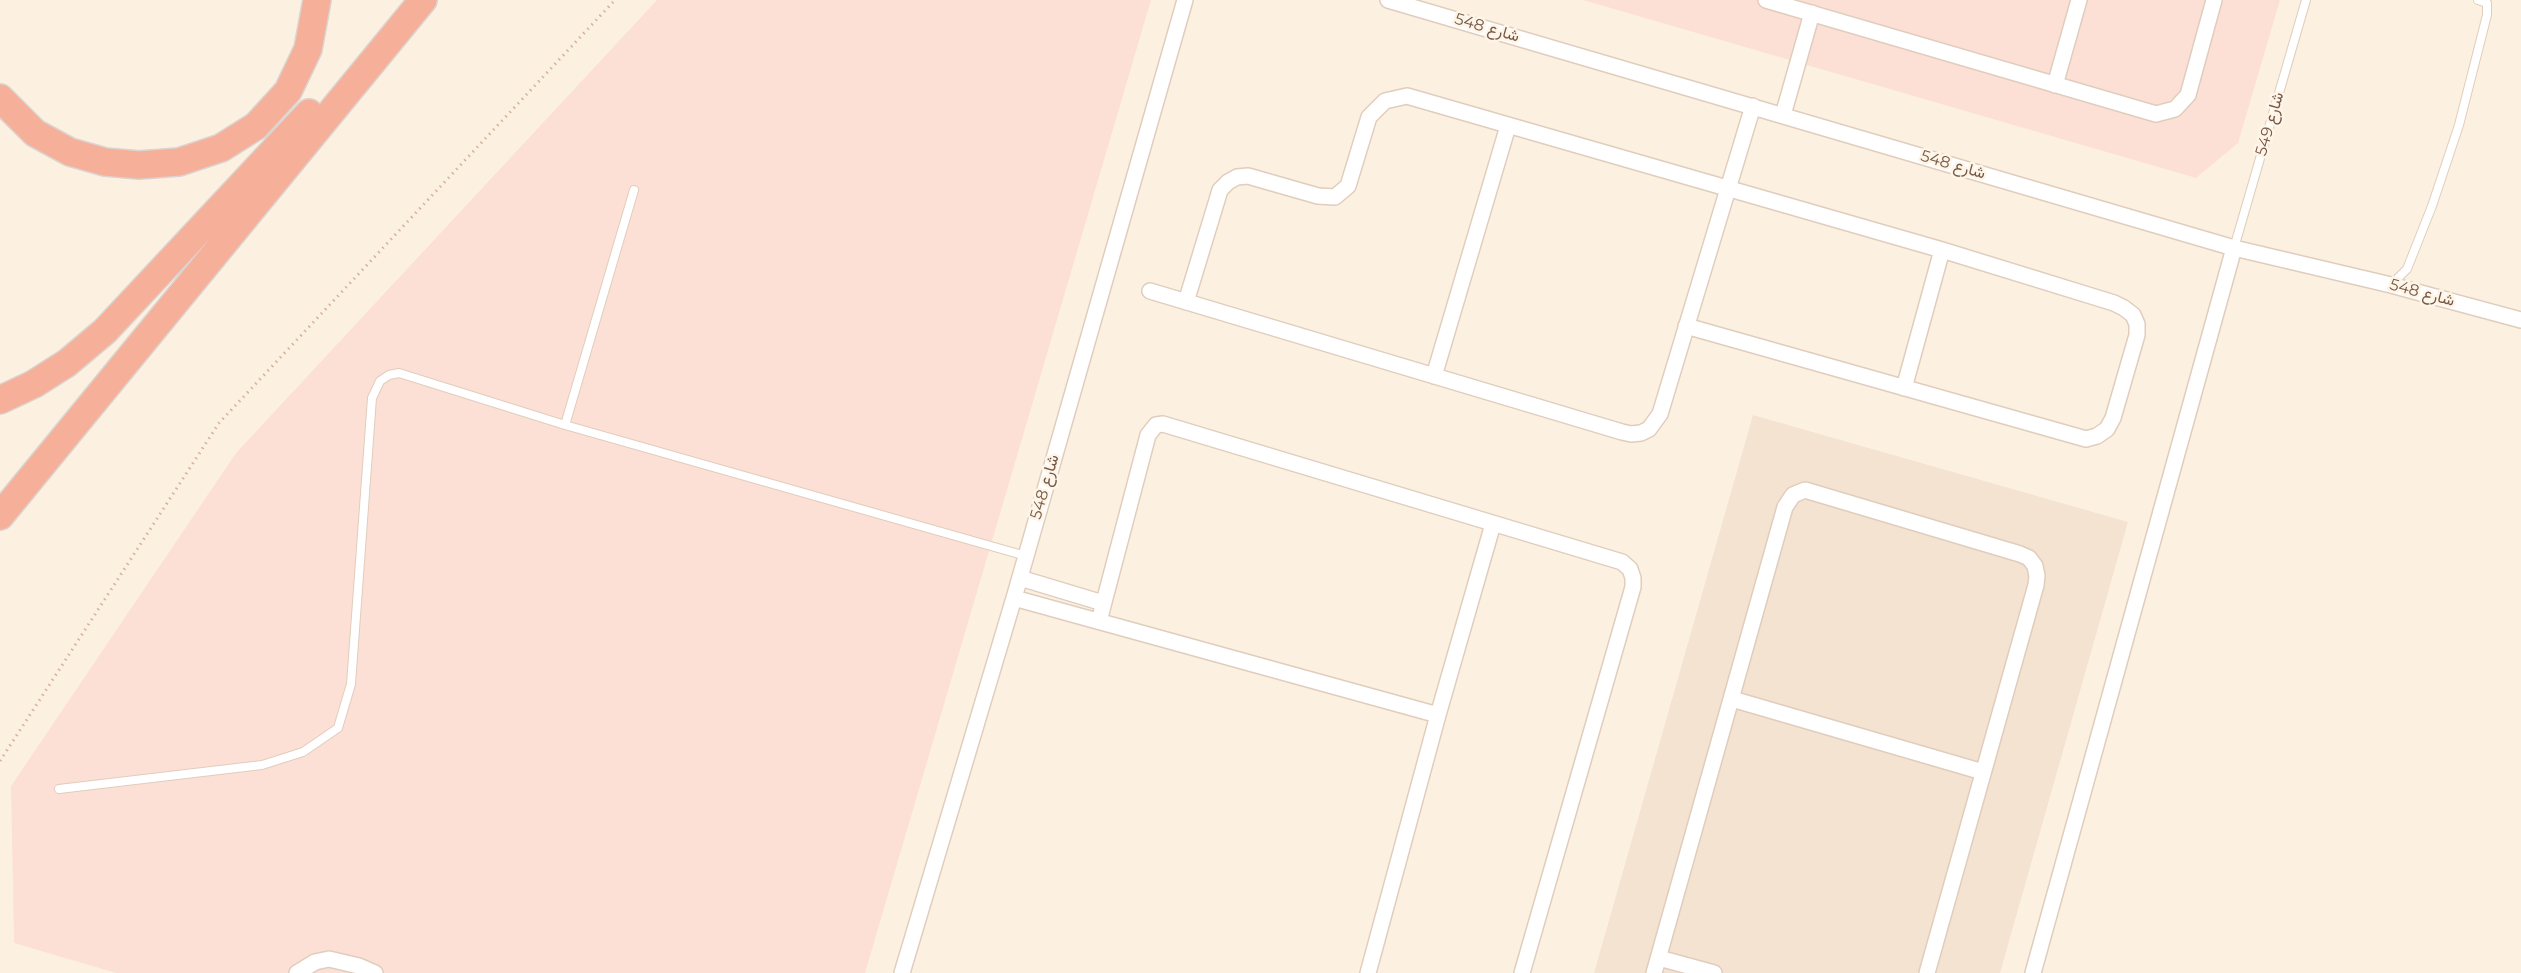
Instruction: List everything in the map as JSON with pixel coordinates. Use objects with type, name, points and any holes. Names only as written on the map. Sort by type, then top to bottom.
[{"type":"highway","points":[[0,98],[35,133],[70,152],[105,162],[139,165],[179,162],[221,148],[256,126],[288,91],[308,49],[317,0]]},
{"type":"highway","points":[[0,400],[34,384],[67,363],[105,331],[310,112],[421,0]]},
{"type":"highway","points":[[0,516],[421,0]]},
{"type":"street","name":"شارع 548","points":[[902,973],[1020,578],[1185,0]]},
{"type":"street","name":"شارع 548","points":[[1388,0],[2234,248],[2391,285],[2521,320]]},
{"type":"street","points":[[1766,0],[2156,114],[2175,109],[2188,95],[2214,0]]},
{"type":"street","points":[[2055,85],[2079,0]]},
{"type":"street","points":[[1783,114],[1812,13]]},
{"type":"street","points":[[1186,302],[1220,190],[1228,182],[1237,177],[1248,176],[1318,196],[1335,197],[1348,186],[1369,117],[1385,101],[1396,97],[1418,99],[1942,250],[2114,303],[2133,315],[2137,324],[2137,335],[2113,418],[2107,429],[2097,436],[2086,439],[1686,326]]},
{"type":"street","points":[[1150,291],[1631,434],[1641,434],[1656,422],[1753,106]]},
{"type":"street","points":[[1434,376],[1508,126]]},
{"type":"street","points":[[2033,973],[2234,248]]},
{"type":"street","points":[[1904,388],[1942,250]]},
{"type":"street","points":[[1099,621],[1148,435],[1156,425],[1163,424],[1622,562],[1630,568],[1633,578],[1630,598],[1522,973]]},
{"type":"street","points":[[1654,973],[1785,507],[1798,491],[1812,490],[2020,554],[2029,558],[2035,566],[2036,585],[1927,973]]},
{"type":"street","points":[[1368,973],[1493,524]]},
{"type":"street","points":[[1020,578],[1103,603]]},
{"type":"street","points":[[1014,598],[1438,715]]},
{"type":"street","points":[[1732,699],[1983,772]]},
{"type":"street","points":[[1659,958],[1714,973]]},
{"type":"street","points":[[297,973],[315,962],[329,959],[359,966],[375,973]]},
{"type":"lane","name":"شارع 549","points":[[2234,248],[2306,0]]},
{"type":"lane","points":[[2391,285],[2407,268],[2432,206],[2459,124],[2487,15],[2487,3],[2478,0]]},
{"type":"lane","points":[[565,425],[634,190]]},
{"type":"lane","points":[[59,789],[262,765],[303,752],[320,743],[339,728],[351,684],[372,398],[380,381],[389,375],[399,373],[565,425],[1026,556]]},
{"type":"path","points":[[0,761],[219,423],[615,0]]},
{"type":"shaded area","points":[[657,0],[1151,0],[865,973],[116,973],[14,943],[11,786],[236,453]]},
{"type":"shaded area","points":[[1583,0],[2280,0],[2238,143],[2196,178]]},
{"type":"shaded area","points":[[1753,415],[2128,522],[2000,973],[1594,973]]}]
